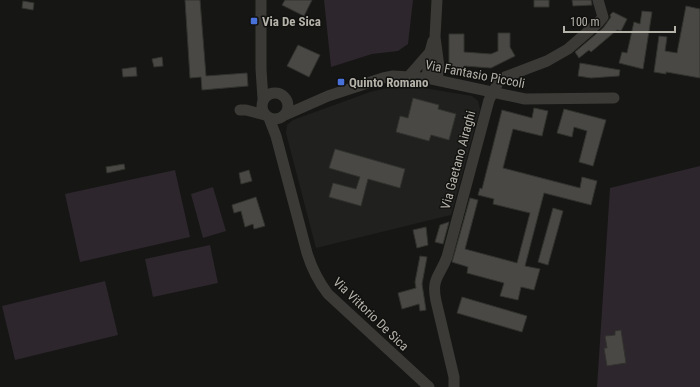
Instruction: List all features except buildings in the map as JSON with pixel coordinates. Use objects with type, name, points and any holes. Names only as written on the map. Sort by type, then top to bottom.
[{"type":"street","name":"Via Vittorio De Sica","points":[[261,0],[262,107],[276,136],[313,272],[328,294],[429,387]]},
{"type":"street","points":[[432,79],[439,67],[435,37],[437,0]]},
{"type":"street","name":"Via Gaetano Airaghi","points":[[453,386],[454,377],[434,292],[434,283],[447,257],[486,109],[499,81],[504,77],[547,61],[568,48],[598,23],[603,17],[598,0]]},
{"type":"street","points":[[432,79],[430,52],[435,37]]},
{"type":"street","points":[[409,76],[430,52]]},
{"type":"street","name":"Via Vittorio De Sica","points":[[261,69],[274,92]]},
{"type":"street","name":"Via Fantasio Piccoli","points":[[283,116],[311,103],[383,78],[409,76],[432,79],[525,99],[614,98]]},
{"type":"street","points":[[283,116],[273,119],[243,110],[262,101],[270,93],[274,92],[279,93],[286,98],[311,103]]},
{"type":"street","points":[[276,136],[288,106],[286,98]]},
{"type":"shaded area","points":[[324,0],[413,0],[408,44],[398,51],[372,54],[331,67]]},
{"type":"shaded area","points":[[391,87],[424,88],[472,96],[478,101],[480,109],[451,215],[316,248],[286,133],[287,125],[293,120],[370,92]]},
{"type":"shaded area","points":[[700,166],[700,387],[597,387],[610,188]]},
{"type":"shaded area","points":[[175,170],[190,237],[80,262],[65,194]]},
{"type":"shaded area","points":[[213,187],[226,231],[203,238],[191,194]]},
{"type":"shaded area","points":[[210,245],[218,283],[153,297],[145,259]]},
{"type":"shaded area","points":[[105,281],[118,335],[15,360],[2,306]]},
{"type":"place","name":"Via De Sica","points":[[254,21]]},
{"type":"place","name":"Quinto Romano","points":[[341,82]]}]
